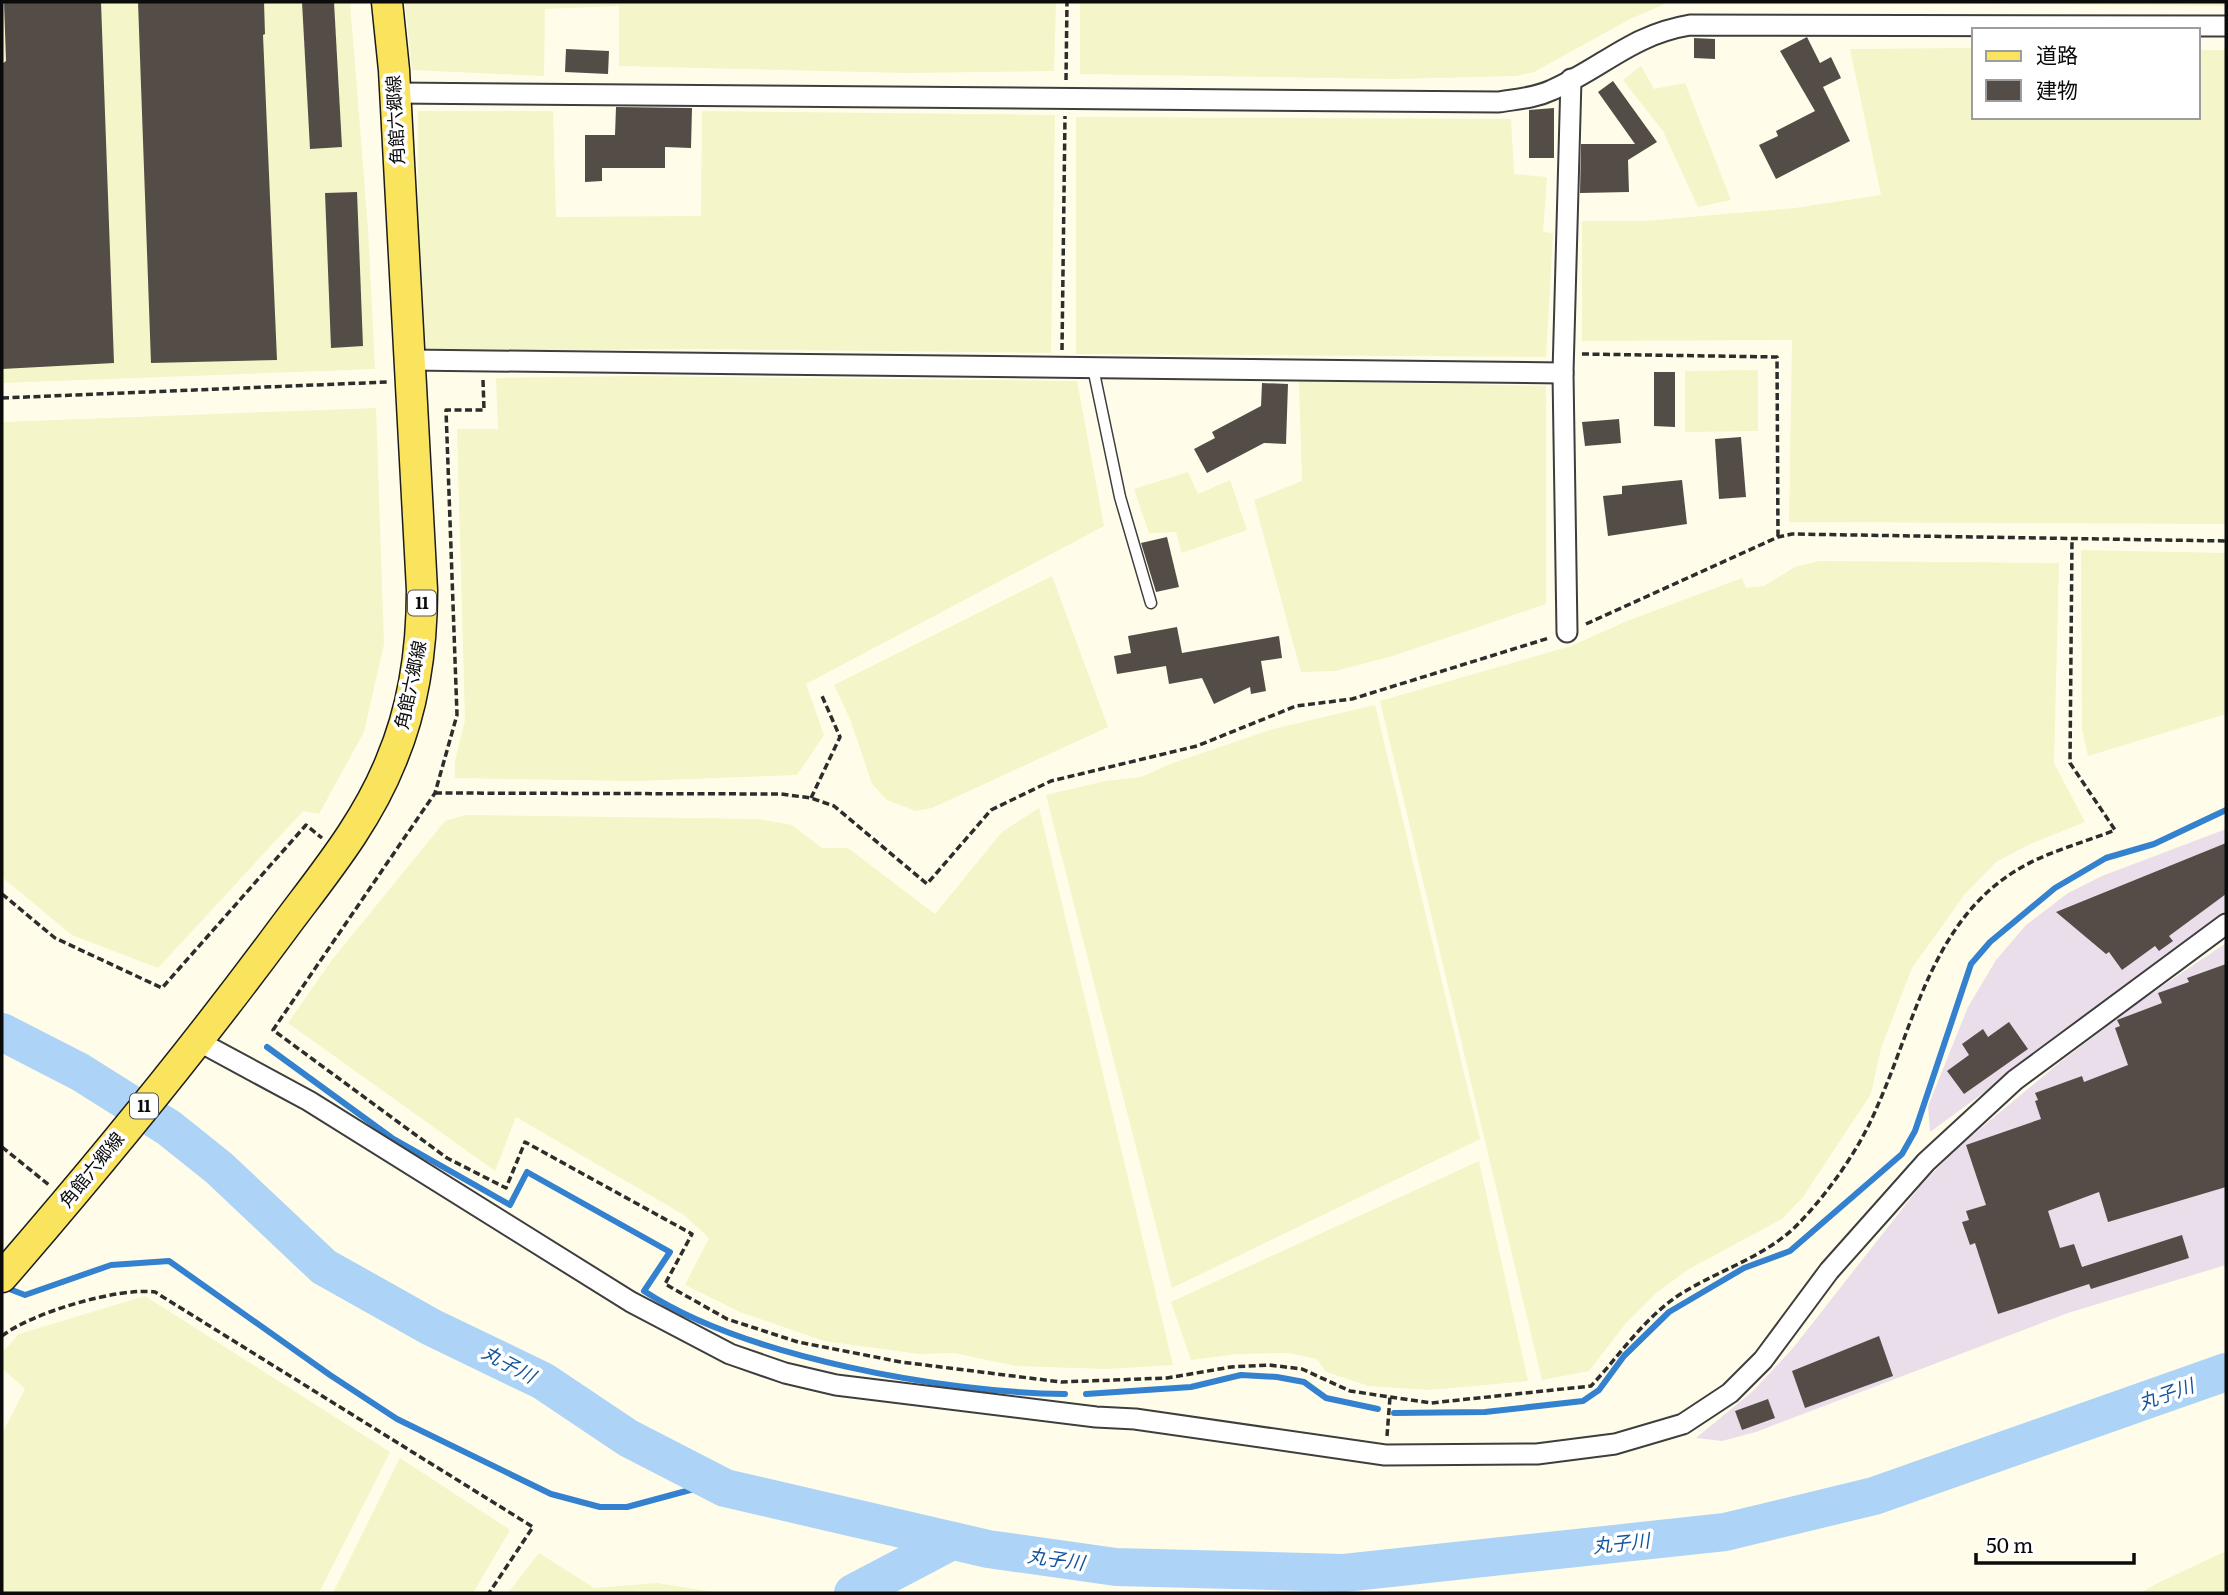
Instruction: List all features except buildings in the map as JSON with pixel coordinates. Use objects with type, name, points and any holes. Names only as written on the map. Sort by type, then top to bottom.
[{"type":"main road","name":"角館六郷線","points":[[4,1275],[92,1171],[247,978],[340,853],[374,801],[392,761],[410,709],[422,633],[395,93],[387,2]]},
{"type":"street","points":[[395,93],[1499,102],[1532,97],[1572,79],[1637,40],[1660,30],[1690,24],[2226,26]]},
{"type":"street","points":[[1567,632],[1563,353],[1572,79]]},
{"type":"street","points":[[410,370],[483,361],[1563,373]]},
{"type":"street","points":[[196,1040],[309,1101],[631,1301],[730,1354],[774,1370],[836,1385],[1096,1417],[1135,1419],[1385,1455],[1537,1454],[1615,1444],[1683,1424],[1730,1393],[1763,1360],[1829,1271],[1909,1182],[2015,1080],[2226,924]]},
{"type":"lane","points":[[1093,368],[1120,497],[1151,603]]},
{"type":"path","points":[[1062,368],[1067,2]]},
{"type":"path","points":[[1563,353],[1777,357],[1778,537]]},
{"type":"path","points":[[483,361],[484,410],[446,410],[457,715],[435,793],[273,1030],[447,1158],[506,1188],[525,1142],[692,1234],[665,1284],[727,1319],[797,1342],[901,1362],[1061,1382],[1167,1378],[1231,1367],[1269,1365],[1301,1369],[1350,1391],[1431,1403],[1591,1386],[1636,1331],[1678,1296],[1777,1242],[1801,1222],[1854,1152],[1877,1108],[1915,1005],[1946,943],[1978,902],[2017,870],[2115,830],[2070,764],[2072,539]]},
{"type":"path","points":[[2,398],[410,370]]},
{"type":"path","points":[[435,793],[781,794],[811,798],[834,806],[927,884],[991,810],[1051,781],[1197,746],[1296,706],[1352,699],[1567,632],[1778,537],[1792,534],[2226,541]]},
{"type":"path","points":[[811,798],[840,737],[822,696]]},
{"type":"path","points":[[2,894],[55,938],[162,988],[306,825],[340,853]]},
{"type":"path","points":[[2,1147],[68,1200]]},
{"type":"path","points":[[2,1336],[29,1320],[114,1293],[135,1289],[155,1292],[533,1527],[489,1593]]},
{"type":"path","points":[[1385,1455],[1390,1397]]},
{"type":"shaded area","points":[[2226,829],[2226,916],[1930,1132],[1928,1106],[1968,1007],[1996,960],[2026,925],[2068,893],[2102,876]]},
{"type":"shaded area","points":[[2226,943],[2226,1265],[2068,1313],[1756,1432],[1722,1441],[1696,1438],[1753,1391],[1793,1348],[1921,1185],[1957,1148],[2059,1063],[2140,1001]]},
{"type":"green space","points":[[2,2],[350,2],[368,228],[375,369],[2,383]]},
{"type":"green space","points":[[405,2],[1056,2],[1054,71],[907,73],[619,66],[619,6],[545,9],[544,76],[412,70]]},
{"type":"green space","points":[[1080,2],[1670,2],[1630,19],[1534,72],[1516,76],[1394,79],[1080,74]]},
{"type":"green space","points":[[1840,2],[2226,2],[2226,6],[2039,4]]},
{"type":"green space","points":[[1972,48],[1972,119],[2200,119],[2200,50],[2226,50],[2226,524],[1789,522],[1792,340],[1582,341],[1582,221],[1645,221],[1795,208],[1881,195],[1850,49]]},
{"type":"green space","points":[[1641,66],[1654,89],[1685,83],[1731,200],[1698,207],[1663,131],[1623,80]]},
{"type":"green space","points":[[418,111],[553,111],[556,217],[701,216],[702,111],[1055,115],[1051,353],[700,349],[418,351]]},
{"type":"green space","points":[[1076,117],[1511,119],[1514,174],[1547,177],[1543,232],[1553,233],[1546,357],[1076,354]]},
{"type":"green space","points":[[1758,370],[1758,431],[1685,432],[1685,371]]},
{"type":"green space","points":[[639,376],[1077,381],[1104,526],[806,684],[824,735],[797,775],[636,781],[455,778],[455,761],[465,720],[457,429],[498,429],[496,378]]},
{"type":"green space","points":[[1299,381],[1546,386],[1546,604],[1393,656],[1335,671],[1301,672],[1254,500],[1302,481]]},
{"type":"green space","points":[[376,408],[384,644],[364,732],[319,814],[303,811],[158,968],[72,935],[2,877],[2,422]]},
{"type":"green space","points":[[1188,472],[1198,494],[1230,480],[1247,530],[1182,553],[1176,532],[1149,533],[1134,489]]},
{"type":"green space","points":[[2081,550],[2226,553],[2226,714],[2088,756],[2082,728]]},
{"type":"green space","points":[[1819,561],[2059,563],[2054,763],[2085,822],[2030,844],[1996,862],[1965,894],[1912,968],[1881,1048],[1871,1094],[1803,1197],[1782,1219],[1689,1269],[1656,1293],[1626,1323],[1589,1371],[1542,1380],[1380,701],[1571,646],[1627,621],[1742,578],[1746,588],[1764,586],[1795,567]]},
{"type":"green space","points":[[1052,576],[1108,727],[932,808],[916,811],[887,800],[872,784],[850,719],[834,685]]},
{"type":"green space","points":[[1375,705],[1480,1139],[1172,1288],[1046,795],[1105,781],[1141,777],[1173,763],[1273,729]]},
{"type":"green space","points":[[1039,808],[1173,1365],[1106,1369],[1016,1366],[954,1353],[919,1354],[824,1341],[740,1312],[685,1285],[709,1238],[684,1215],[516,1117],[495,1171],[288,1023],[332,960],[445,821],[466,815],[758,819],[792,825],[822,848],[848,848],[935,914],[1002,832]]},
{"type":"green space","points":[[1479,1161],[1528,1381],[1430,1390],[1369,1386],[1326,1372],[1317,1359],[1289,1353],[1238,1354],[1191,1360],[1171,1302]]},
{"type":"green space","points":[[145,1296],[390,1452],[319,1593],[2,1593],[2,1434],[25,1389],[2,1368],[2,1353],[19,1334]]},
{"type":"green space","points":[[400,1458],[510,1530],[473,1593],[333,1593]]},
{"type":"green space","points":[[2226,1551],[2226,1593],[2140,1593],[2156,1584]]},
{"type":"green space","points":[[539,1553],[594,1588],[657,1583],[720,1593],[508,1593]]},
{"type":"waterway","points":[[1394,1413],[1485,1412],[1583,1401],[1599,1390],[1624,1356],[1669,1312],[1744,1268],[1790,1251],[1902,1154],[1915,1131],[1971,964],[1990,942],[2055,888],[2106,858],[2154,844],[2226,810]]},
{"type":"waterway","name":"丸子川","points":[[2,1032],[80,1072],[169,1128],[219,1168],[324,1267],[431,1327],[543,1381],[628,1438],[725,1488],[988,1549],[1116,1567],[1344,1573],[1725,1532],[1874,1496],[2226,1372]]},
{"type":"waterway","points":[[267,1047],[392,1138],[510,1205],[527,1172],[670,1252],[644,1291],[686,1314],[735,1335],[847,1367],[963,1387],[1065,1394]]},
{"type":"waterway","points":[[4,1287],[25,1295],[111,1265],[169,1261],[397,1419],[551,1494],[600,1507],[627,1507],[716,1483]]},
{"type":"waterway","points":[[1086,1394],[1191,1387],[1241,1375],[1304,1382],[1326,1398],[1378,1409]]},
{"type":"waterway","points":[[853,1593],[952,1541]]}]
